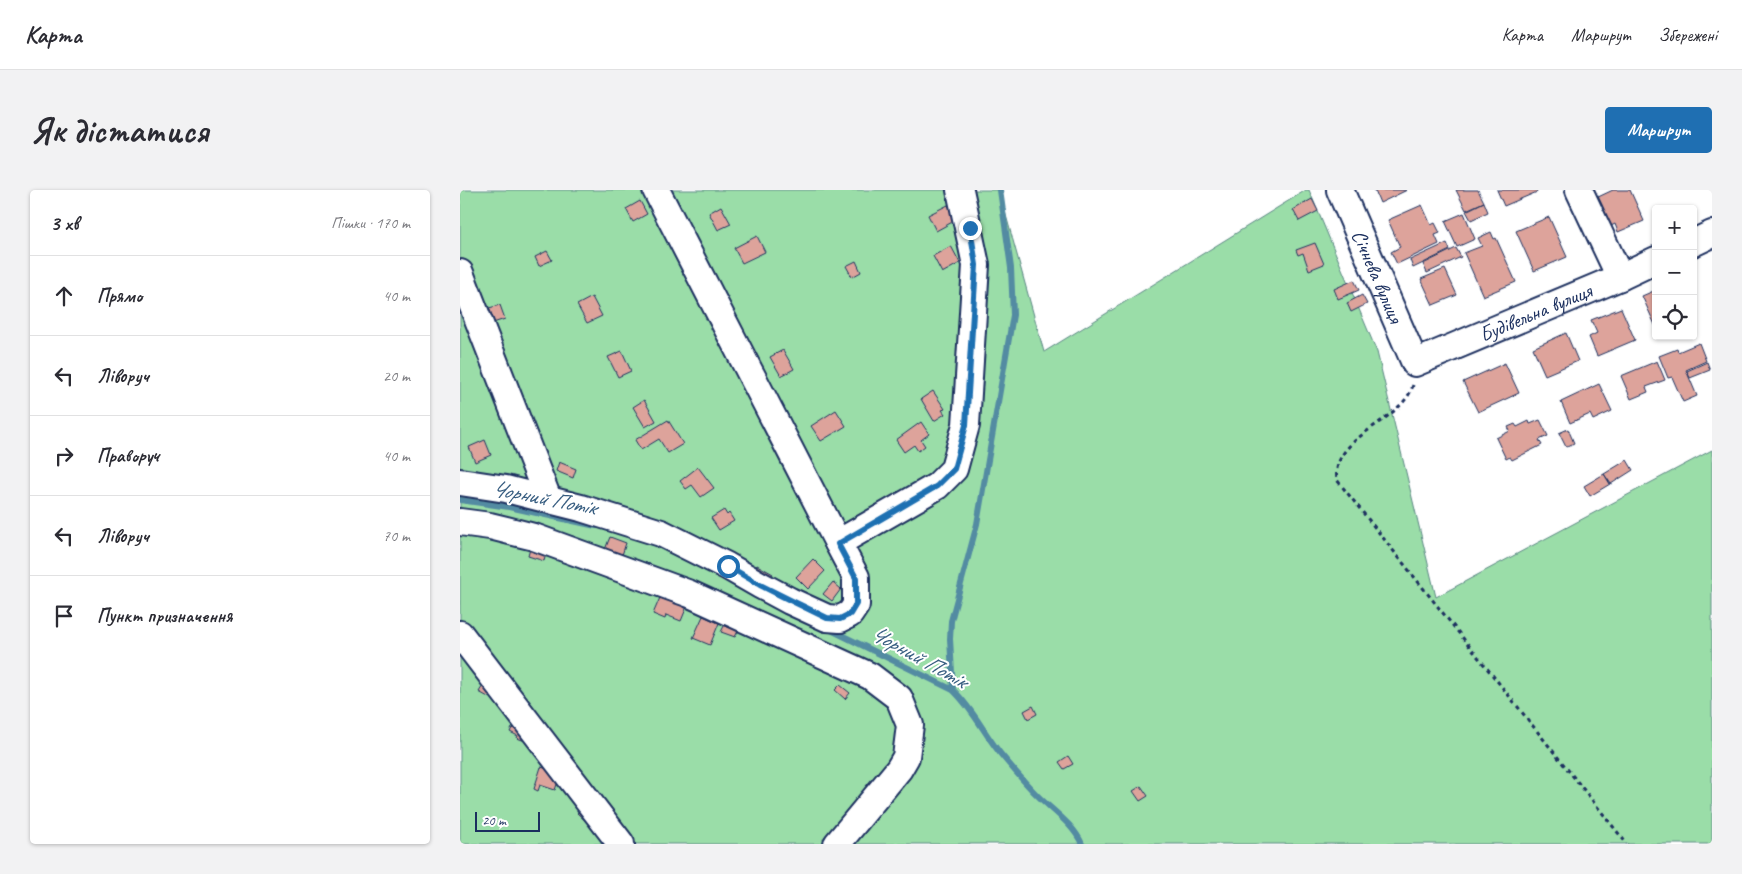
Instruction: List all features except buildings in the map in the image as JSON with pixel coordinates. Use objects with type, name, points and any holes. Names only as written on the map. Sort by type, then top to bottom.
[{"type":"street","points":[[460,482],[506,489],[548,499],[661,533],[827,618],[840,619],[850,614],[856,604],[856,578],[656,190]]},
{"type":"street","points":[[838,544],[937,486],[954,469],[966,425],[976,265],[960,190]]},
{"type":"street","name":"Січнева вулиця","points":[[1340,190],[1415,362]]},
{"type":"street","points":[[1579,190],[1620,277]]},
{"type":"street","points":[[1697,241],[1712,234]]},
{"type":"street","name":"Будівельна вулиця","points":[[1415,362],[1652,262]]},
{"type":"street","points":[[460,273],[548,499]]},
{"type":"street","points":[[460,522],[490,526],[534,537],[690,594],[870,676],[899,698],[910,725],[906,757],[899,769],[837,844]]},
{"type":"street","points":[[460,634],[620,844]]},
{"type":"path","points":[[1415,362],[1415,378],[1411,392],[1399,406],[1347,448],[1335,470],[1337,480],[1627,844]]},
{"type":"green space","points":[[460,190],[999,190],[1044,352],[1306,190],[1309,190],[1377,352],[1436,597],[1712,450],[1712,844],[460,844]]},
{"type":"waterway","points":[[953,690],[950,639],[951,621],[977,524],[1013,315],[1011,268],[1000,190]]},
{"type":"waterway","name":"Чорний Потік","points":[[460,500],[509,507],[596,526]]},
{"type":"waterway","name":"Чорний Потік","points":[[829,629],[953,690],[968,706],[1004,758],[1068,824],[1082,844]]},
{"type":"route","points":[[728,566],[760,585],[827,618],[840,619],[850,614],[856,604],[856,578],[838,544],[937,486],[954,469],[966,425],[976,265],[970,228]]}]
